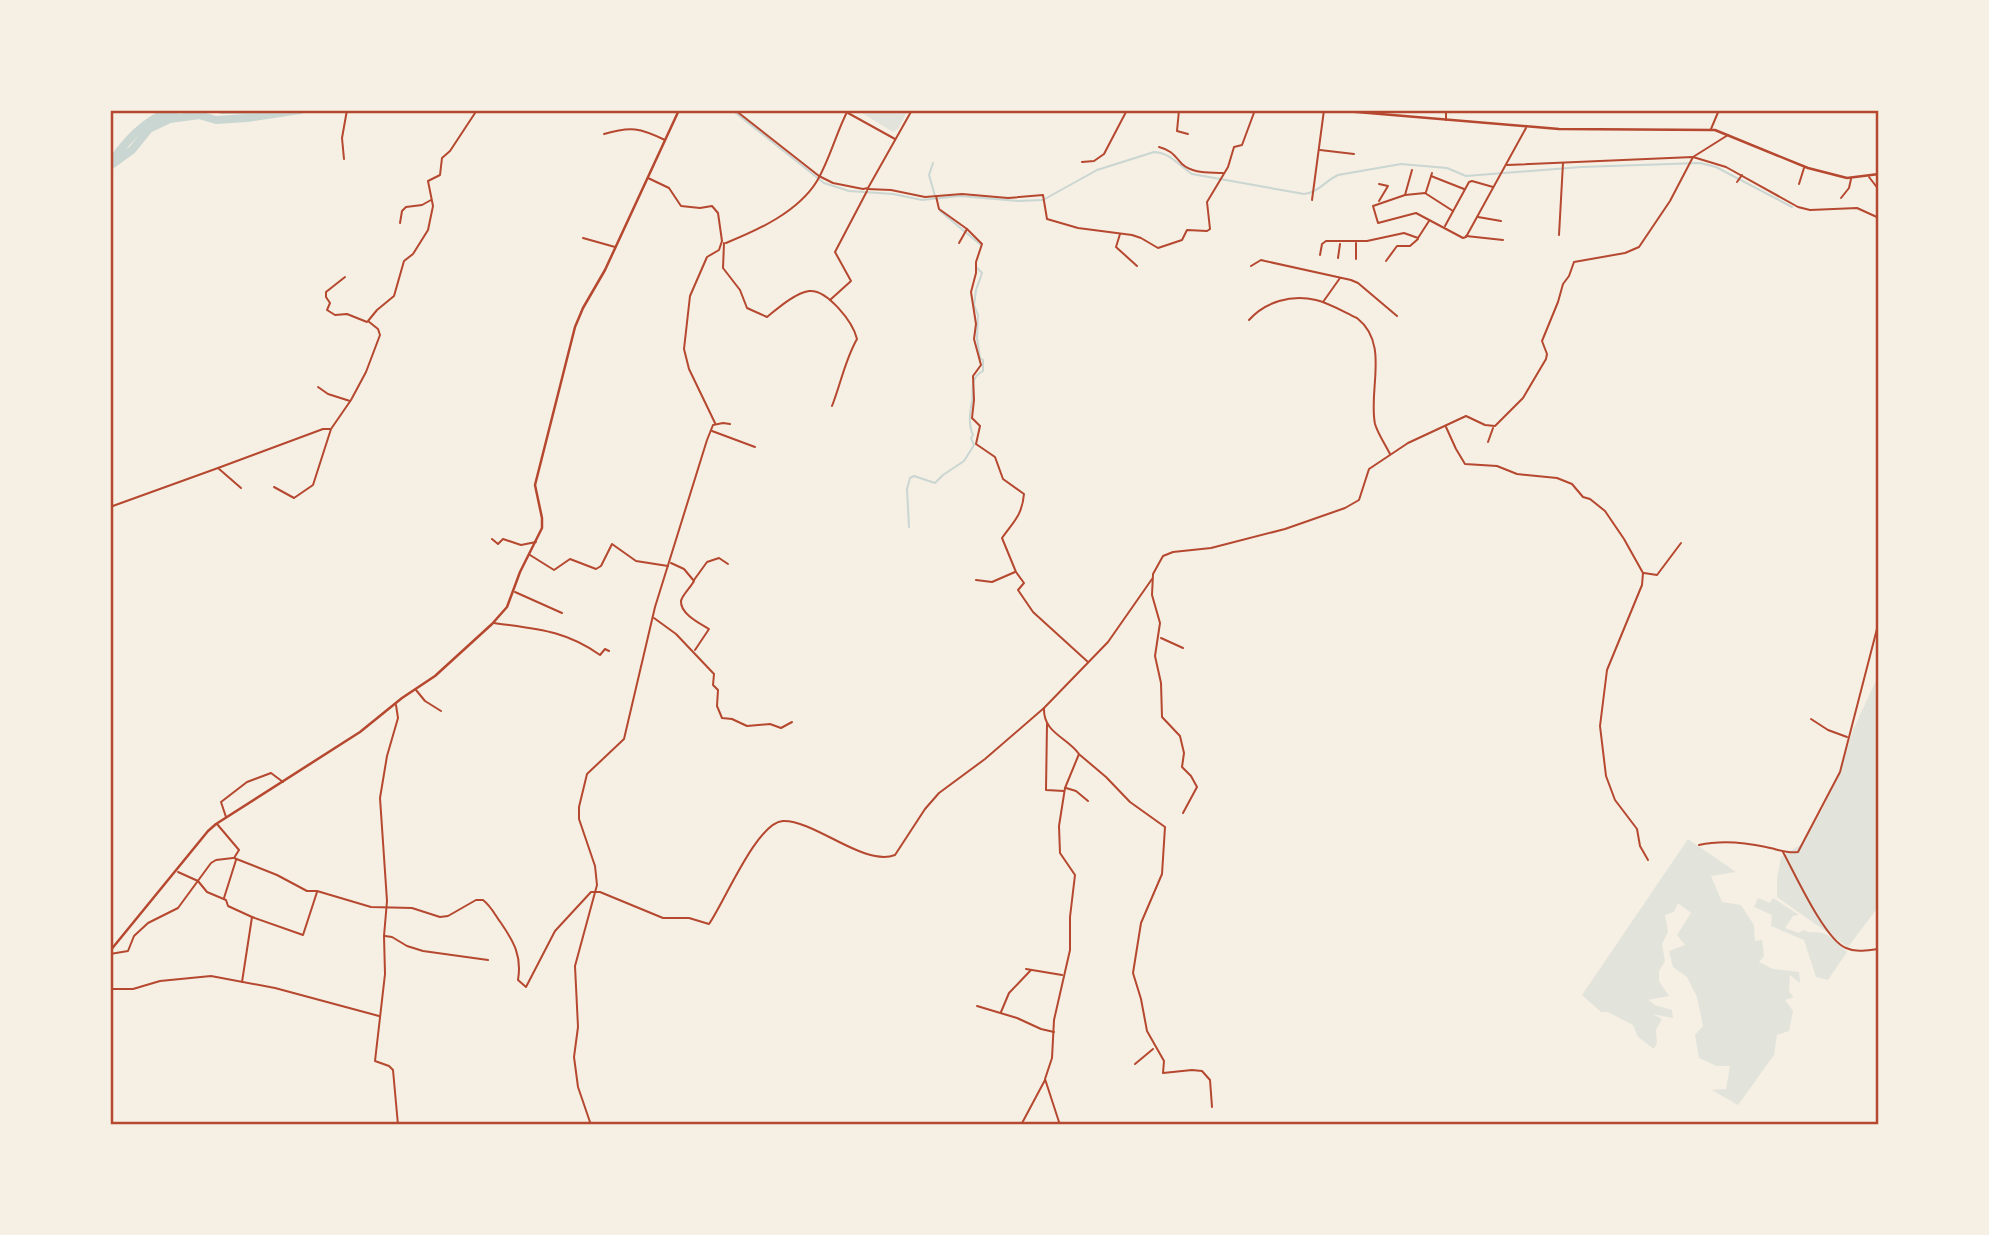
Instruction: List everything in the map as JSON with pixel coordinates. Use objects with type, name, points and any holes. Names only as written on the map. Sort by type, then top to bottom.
[{"type":"street","points":[[344,159],[342,138],[347,110]]},
{"type":"street","points":[[368,323],[377,310],[394,296],[404,261],[413,254],[428,230],[433,206],[428,181],[440,174],[442,158],[477,110]]},
{"type":"street","points":[[110,952],[216,824],[360,732],[435,676],[510,604],[520,572],[542,528],[535,485],[575,327],[616,247],[679,110]]},
{"type":"street","points":[[735,110],[819,177],[851,188],[866,192],[891,190],[935,197],[962,194],[1008,198],[1045,196],[1047,219],[1078,228],[1142,238],[1158,248],[1182,240],[1187,230],[1208,231],[1207,202],[1230,162],[1234,147],[1242,145],[1255,110]]},
{"type":"street","points":[[830,300],[851,281],[835,252],[912,110]]},
{"type":"street","points":[[1082,162],[1094,161],[1104,154],[1126,110]]},
{"type":"street","points":[[1179,110],[1178,132],[1188,134]]},
{"type":"street","points":[[1312,200],[1324,110]]},
{"type":"street","points":[[1334,110],[1559,130],[1711,130],[1804,167],[1851,178],[1879,174]]},
{"type":"street","points":[[1446,110],[1446,120]]},
{"type":"street","points":[[1711,130],[1719,110]]},
{"type":"street","points":[[715,424],[684,357],[690,296],[707,257],[719,250],[723,242],[749,233],[781,215],[804,197],[819,177],[848,111],[896,139]]},
{"type":"street","points":[[1466,236],[1507,166],[1526,127]]},
{"type":"street","points":[[604,134],[626,128],[644,130],[666,140]]},
{"type":"street","points":[[1488,442],[1493,427],[1523,398],[1546,359],[1542,341],[1574,262],[1625,253],[1639,247],[1670,201],[1689,163],[1728,135]]},
{"type":"street","points":[[1159,146],[1169,150],[1182,164],[1193,170],[1223,174]]},
{"type":"street","points":[[1319,150],[1354,155]]},
{"type":"street","points":[[1507,166],[1563,166],[1693,158],[1726,167],[1740,179],[1798,207],[1810,210],[1857,208],[1879,218]]},
{"type":"street","points":[[1559,234],[1563,166]]},
{"type":"street","points":[[1799,184],[1804,167]]},
{"type":"street","points":[[1405,195],[1412,170]]},
{"type":"street","points":[[1426,193],[1432,175],[1465,190]]},
{"type":"street","points":[[1868,177],[1879,190]]},
{"type":"street","points":[[648,178],[669,188],[681,206],[716,207],[723,242],[724,270],[740,290],[747,308],[767,317],[807,292],[814,292],[830,300],[851,323],[857,338],[847,356],[832,406]]},
{"type":"street","points":[[1841,198],[1849,188],[1851,178]]},
{"type":"street","points":[[1444,227],[1472,181],[1494,188]]},
{"type":"street","points":[[1379,184],[1388,186],[1373,206],[1378,223],[1414,213],[1463,238],[1466,236],[1503,240]]},
{"type":"street","points":[[1378,202],[1426,193],[1453,211]]},
{"type":"street","points":[[935,197],[939,209],[967,229],[982,244],[971,292],[976,322],[974,339],[981,365],[973,376],[974,400],[971,418],[979,426],[976,444],[995,457],[1003,479],[1024,494],[1020,514],[1002,538],[1024,584],[1018,590],[1033,612],[1089,663]]},
{"type":"street","points":[[400,223],[402,211],[406,206],[422,205],[432,200]]},
{"type":"street","points":[[1477,217],[1501,221]]},
{"type":"street","points":[[1386,261],[1397,246],[1410,246],[1430,220]]},
{"type":"street","points":[[959,243],[967,229]]},
{"type":"street","points":[[1120,233],[1116,247],[1137,266]]},
{"type":"street","points":[[1320,256],[1323,242],[1356,242],[1404,233],[1418,238]]},
{"type":"street","points":[[583,238],[616,247]]},
{"type":"street","points":[[1356,242],[1356,259]]},
{"type":"street","points":[[1338,258],[1340,243]]},
{"type":"street","points":[[1251,266],[1261,260],[1358,283],[1397,316]]},
{"type":"street","points":[[274,487],[294,498],[311,487],[331,429],[351,401],[380,335],[378,330],[368,323],[345,313],[335,315],[327,310],[330,303],[326,292],[345,276]]},
{"type":"street","points":[[1322,302],[1341,278]]},
{"type":"street","points":[[1249,320],[1257,311],[1276,301],[1313,299],[1363,322],[1372,337],[1376,352],[1375,423],[1391,455]]},
{"type":"street","points":[[318,387],[328,394],[351,401]]},
{"type":"street","points":[[1183,813],[1198,787],[1182,767],[1184,753],[1180,737],[1162,716],[1161,678],[1155,656],[1160,623],[1153,601],[1153,579],[1155,569],[1166,554],[1247,540],[1355,504],[1362,494],[1369,469],[1408,443],[1466,416],[1493,427]]},
{"type":"street","points":[[715,424],[730,424]]},
{"type":"street","points":[[591,1125],[575,1069],[578,1027],[574,977],[577,952],[595,891],[595,866],[579,819],[581,799],[587,774],[624,739],[653,617],[715,424]]},
{"type":"street","points":[[1446,426],[1455,449],[1465,464],[1497,466],[1517,474],[1557,478],[1572,484],[1581,495],[1605,511],[1643,573],[1643,585],[1607,670],[1600,726],[1606,776],[1615,800],[1634,822],[1640,846],[1648,860]]},
{"type":"street","points":[[110,507],[323,429],[331,429]]},
{"type":"street","points":[[711,430],[755,447]]},
{"type":"street","points":[[218,468],[241,488]]},
{"type":"street","points":[[492,539],[498,544],[503,540],[521,545],[536,542]]},
{"type":"street","points":[[1643,573],[1656,576],[1682,543]]},
{"type":"street","points":[[529,555],[554,570],[570,559],[596,569],[601,566],[612,544],[636,561],[684,569],[693,580]]},
{"type":"street","points":[[694,652],[709,630],[690,617],[681,604],[693,580],[708,561],[719,558],[727,564]]},
{"type":"street","points":[[976,580],[992,582],[1016,572]]},
{"type":"street","points":[[595,891],[663,918],[689,918],[709,924],[757,839],[770,826],[783,821],[795,823],[872,856],[888,858],[895,855],[925,809],[939,793],[985,759],[1044,708],[1089,663],[1116,632],[1142,591],[1153,579]]},
{"type":"street","points":[[514,592],[562,613]]},
{"type":"street","points":[[653,617],[694,652],[715,675],[713,685],[719,690],[718,706],[722,719],[732,719],[747,726],[770,724],[781,728],[792,722]]},
{"type":"street","points":[[1699,845],[1721,841],[1783,852],[1798,852],[1838,779],[1879,621]]},
{"type":"street","points":[[493,623],[548,629],[562,638],[571,637],[600,655],[605,649],[609,650]]},
{"type":"street","points":[[1160,637],[1183,648]]},
{"type":"street","points":[[415,689],[425,701],[441,711]]},
{"type":"street","points":[[396,704],[398,718],[387,757],[380,798],[387,893],[385,974],[375,1061],[393,1070],[398,1125]]},
{"type":"street","points":[[1044,708],[1047,723],[1045,789],[1048,792],[1065,789],[1076,791],[1088,800]]},
{"type":"street","points":[[1811,719],[1830,731],[1848,737]]},
{"type":"street","points":[[1047,723],[1052,732],[1073,747],[1130,802],[1165,827],[1162,874],[1141,923],[1133,970],[1147,1031],[1164,1061],[1165,1074],[1192,1070],[1206,1074],[1211,1084],[1212,1107]]},
{"type":"street","points":[[1021,1125],[1045,1080],[1052,1058],[1063,975],[1070,950],[1070,917],[1075,875],[1059,849],[1060,812],[1065,789],[1079,754]]},
{"type":"street","points":[[226,817],[221,802],[247,782],[271,773],[284,782]]},
{"type":"street","points":[[216,824],[239,850],[224,899]]},
{"type":"street","points":[[1783,852],[1832,937],[1850,950],[1878,948]]},
{"type":"street","points":[[110,952],[128,951],[137,933],[148,923],[178,908],[213,861],[235,859],[307,891],[317,891],[364,905],[412,908],[440,917],[448,916],[477,900],[486,901],[513,939],[519,955],[518,980],[526,986],[555,931],[586,896],[595,891]]},
{"type":"street","points":[[177,871],[198,881],[207,892],[224,899],[228,906],[303,935],[317,891]]},
{"type":"street","points":[[242,982],[252,917]]},
{"type":"street","points":[[384,936],[423,951],[488,960]]},
{"type":"street","points":[[1026,969],[1063,975]]},
{"type":"street","points":[[1000,1013],[1009,993],[1031,970]]},
{"type":"street","points":[[110,989],[133,989],[160,981],[211,976],[275,988],[381,1016]]},
{"type":"street","points":[[977,1006],[1041,1029],[1054,1031]]},
{"type":"street","points":[[1135,1064],[1155,1048]]},
{"type":"street","points":[[1045,1080],[1060,1125]]},
{"type":"shaded area","points":[[857,110],[908,110],[898,129],[893,132]]},
{"type":"shaded area","points":[[1879,674],[1879,906],[1848,947],[1777,897],[1777,879],[1781,857],[1803,843],[1822,810],[1840,772],[1853,730]]},
{"type":"shaded area","points":[[1688,839],[1736,872],[1711,876],[1722,902],[1741,905],[1754,925],[1755,941],[1762,940],[1764,956],[1759,962],[1773,969],[1799,972],[1800,983],[1790,975],[1789,992],[1794,997],[1785,1000],[1793,1011],[1789,1031],[1777,1035],[1774,1055],[1738,1105],[1712,1090],[1726,1089],[1730,1066],[1717,1066],[1699,1058],[1695,1035],[1703,1026],[1697,997],[1687,977],[1673,967],[1669,951],[1685,945],[1677,935],[1691,913],[1678,903],[1674,912],[1665,915],[1668,932],[1662,944],[1665,961],[1659,971],[1659,981],[1669,996],[1648,1000],[1672,1010],[1673,1018],[1652,1014],[1662,1019],[1656,1030],[1657,1043],[1654,1049],[1638,1037],[1633,1025],[1608,1012],[1601,1012],[1582,995]]},
{"type":"shaded area","points":[[1758,898],[1770,903],[1773,898],[1799,915],[1793,916],[1785,928],[1799,933],[1803,930],[1825,934],[1847,952],[1828,980],[1816,977],[1804,940],[1771,926],[1772,915],[1754,907]]},
{"type":"waterway","points":[[112,161],[148,122],[177,110]]},
{"type":"waterway","points":[[222,110],[249,110]]},
{"type":"waterway","points":[[110,166],[132,150],[149,129],[170,119],[199,115],[216,120],[247,118],[300,110]]},
{"type":"waterway","points":[[732,110],[824,183],[849,191],[893,194],[922,200],[960,196],[1018,201],[1043,200],[1097,170],[1154,152],[1170,157],[1192,174],[1304,194],[1314,191],[1338,175],[1401,164],[1447,168],[1466,176],[1581,167],[1700,163],[1716,167],[1792,207]]},
{"type":"waterway","points":[[933,163],[929,175],[935,196]]},
{"type":"waterway","points":[[940,211],[981,245]]},
{"type":"waterway","points":[[909,527],[907,489],[910,478],[914,476],[935,483],[964,461],[974,445],[970,427],[973,384],[983,371],[977,338],[978,315],[974,305],[982,273],[976,267]]}]
